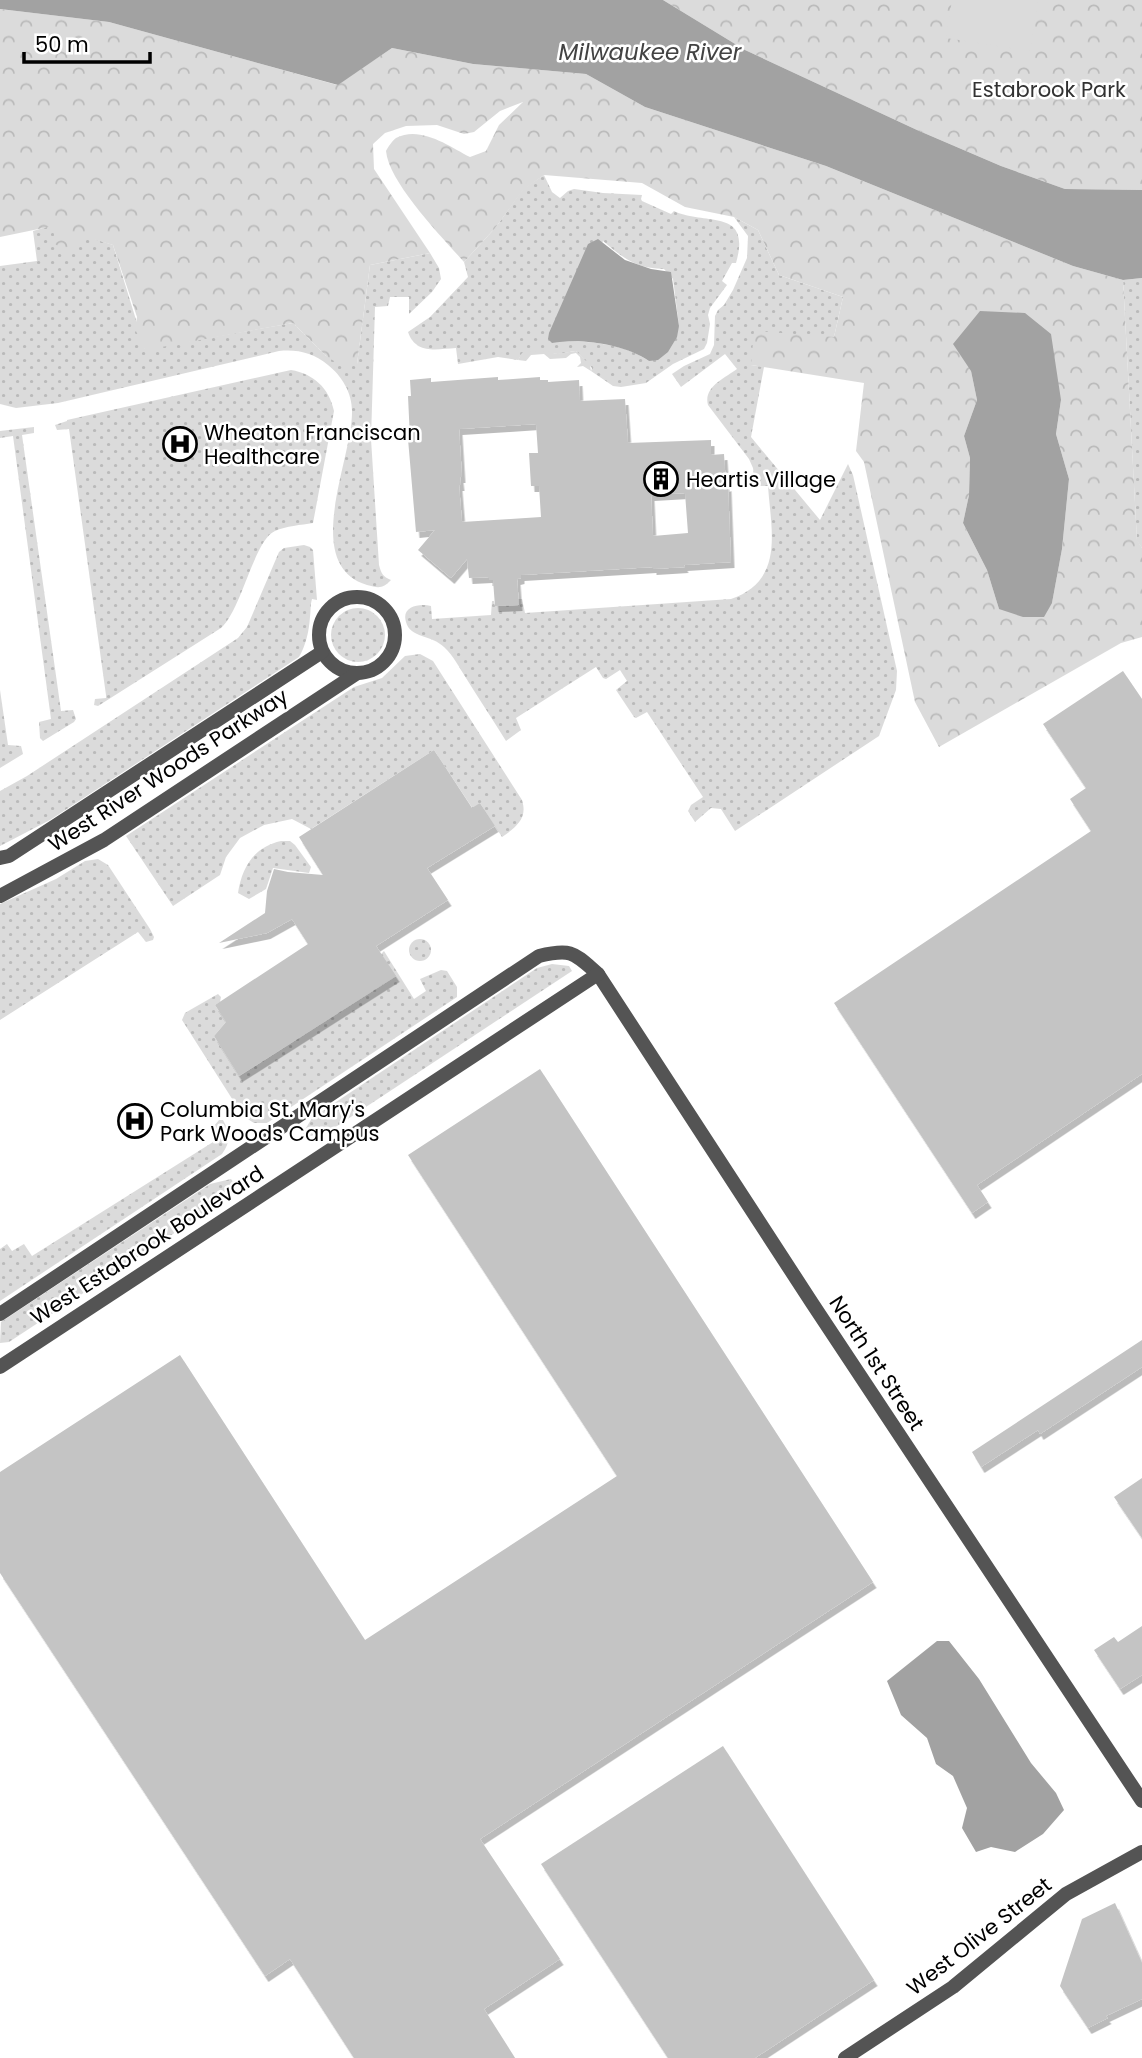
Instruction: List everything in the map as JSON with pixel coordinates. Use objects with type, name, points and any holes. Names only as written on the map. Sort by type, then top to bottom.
[{"type":"street","name":"West River Woods Parkway","points":[[0,858],[9,856],[322,652],[318,640],[319,627],[332,605],[354,596],[376,601],[385,609],[395,630],[390,653],[383,662],[373,669],[356,674],[104,840],[0,896]]},
{"type":"street","points":[[322,652],[339,669],[356,674]]},
{"type":"street","name":"West Estabrook Boulevard","points":[[0,1314],[540,956],[558,951],[573,953]]},
{"type":"street","name":"North 1st Street","points":[[573,953],[598,974],[1142,1801]]},
{"type":"street","name":"West Estabrook Boulevard","points":[[0,1367],[598,974]]},
{"type":"street","name":"West Olive Street","points":[[845,2058],[953,1987],[1066,1894],[1142,1852]]},
{"type":"green space","name":"Estabrook Park","points":[[663,0],[1142,0],[1142,190],[1065,189],[1001,166],[745,50]]},
{"type":"green space","points":[[952,0],[1038,0],[1030,51],[946,38]]},
{"type":"green space","points":[[0,9],[109,22],[337,85],[392,48],[473,64],[586,74],[645,107],[826,166],[1073,266],[1123,280],[1137,540],[1142,548],[1142,637],[1121,643],[939,747],[915,702],[864,462],[856,451],[864,383],[751,365],[754,331],[834,337],[843,297],[779,275],[758,230],[734,217],[685,207],[642,183],[544,175],[523,190],[496,227],[464,262],[406,194],[389,164],[386,151],[396,138],[415,134],[434,138],[470,157],[486,151],[499,125],[523,102],[500,111],[474,132],[464,134],[437,125],[406,126],[385,133],[373,144],[374,169],[430,253],[370,265],[357,364],[342,366],[326,356],[293,323],[145,350],[135,329],[137,317],[113,245],[86,237],[69,253],[55,244],[53,226],[0,237]],"holes":[[[971,371],[1061,400],[1056,434],[1069,479],[1062,549],[1052,603],[999,609],[987,570],[963,523],[969,495],[970,458],[964,436],[977,400]]]},
{"type":"green space","points":[[544,175],[552,192],[560,198],[574,189],[642,195],[642,201],[671,214],[674,211],[732,226],[737,233],[739,245],[736,263],[732,263],[722,281],[727,285],[710,308],[710,324],[704,349],[673,364],[646,383],[621,387],[613,386],[591,371],[592,368],[576,351],[561,354],[522,354],[518,360],[498,357],[458,364],[456,348],[428,349],[416,344],[408,332],[430,317],[468,277],[464,262],[496,227],[523,189]],"holes":[[[603,241],[624,258],[664,269],[673,279],[679,326],[649,361],[618,347],[561,341]]]},
{"type":"green space","points":[[734,217],[758,230],[779,275],[843,297],[834,337],[751,365],[764,367],[751,437],[820,520],[848,464],[853,475],[897,671],[896,690],[879,736],[735,831],[721,809],[711,808],[695,822],[688,811],[691,805],[703,797],[647,712],[634,717],[616,690],[627,681],[620,670],[606,679],[596,667],[516,718],[521,730],[506,741],[450,654],[439,643],[412,631],[405,617],[409,609],[422,605],[431,606],[432,619],[491,615],[492,601],[495,606],[518,605],[518,599],[522,599],[525,613],[731,599],[748,591],[760,580],[771,552],[768,486],[755,484],[749,459],[708,405],[707,399],[712,388],[737,369],[725,354],[681,387],[672,374],[710,354],[714,345],[715,316],[733,290],[747,258],[748,236]]},
{"type":"green space","points":[[53,225],[113,245],[145,349],[293,323],[326,356],[357,364],[370,265],[430,253],[439,268],[441,279],[432,292],[409,314],[409,297],[390,297],[388,306],[375,307],[371,439],[379,565],[386,578],[391,580],[388,583],[380,587],[367,585],[347,573],[337,556],[333,533],[335,508],[350,431],[352,404],[342,380],[317,357],[299,351],[279,351],[58,403],[16,408],[0,404],[0,266],[37,261],[33,231]]},
{"type":"green space","points":[[1142,278],[1142,548],[1137,541],[1123,280]]},
{"type":"green space","points":[[528,351],[555,354],[576,351],[590,365],[591,371],[583,366],[577,367],[581,363],[576,353],[566,358],[550,359],[544,354],[531,355],[526,361],[518,360],[522,353]]},
{"type":"green space","points":[[291,370],[307,375],[319,383],[328,395],[334,411],[313,523],[279,529],[268,537],[254,561],[235,606],[221,628],[98,706],[94,705],[95,699],[106,698],[106,695],[69,429],[57,430],[55,425],[67,420]]},
{"type":"green space","points":[[34,427],[34,433],[22,435],[61,711],[73,710],[76,719],[43,741],[40,738],[39,722],[51,719],[13,436],[0,438],[0,431]]},
{"type":"green space","points":[[304,545],[313,550],[317,600],[312,599],[308,633],[299,657],[50,820],[0,846],[0,791],[238,638],[247,627],[279,552],[284,548]]},
{"type":"green space","points":[[358,608],[377,616],[385,635],[377,654],[358,662],[339,654],[331,635],[339,616]]},
{"type":"green space","points":[[420,654],[433,661],[522,800],[522,817],[516,826],[502,837],[480,803],[473,809],[434,750],[311,829],[292,819],[264,825],[240,838],[226,857],[220,875],[173,906],[126,836],[354,687],[382,678],[405,656]]},
{"type":"green space","points":[[0,690],[8,745],[21,746],[23,754],[0,768]]},
{"type":"green space","points":[[281,841],[290,841],[295,845],[311,867],[309,873],[273,868],[266,889],[249,899],[238,893],[251,860],[263,848]]},
{"type":"green space","points":[[98,859],[108,865],[150,929],[153,940],[146,942],[138,932],[0,1020],[0,904],[56,879],[85,861]]},
{"type":"green space","points":[[420,939],[428,942],[431,950],[428,958],[420,961],[412,958],[409,950],[412,942]]},
{"type":"green space","points":[[384,951],[414,999],[426,991],[420,979],[441,970],[447,971],[457,987],[457,997],[267,1123],[254,1123],[243,1116],[182,1020],[185,1013],[218,994],[221,997],[220,1002],[215,1005],[226,1022],[214,1036],[239,1076],[395,976],[381,954]]},
{"type":"green space","points":[[552,964],[569,966],[572,971],[328,1132],[306,1137],[303,1133],[312,1118],[537,968]]},
{"type":"green space","points":[[219,1120],[223,1120],[228,1137],[222,1154],[0,1301],[0,1249],[7,1244],[12,1251],[24,1244],[32,1256],[221,1137],[214,1126]]},
{"type":"green space","points":[[231,1179],[234,1183],[223,1201],[9,1342],[0,1343],[1,1322],[210,1184]]},
{"type":"water","name":"Milwaukee River","points":[[0,0],[663,0],[745,50],[1001,166],[1065,189],[1142,190],[1142,278],[1123,280],[1073,266],[826,166],[645,107],[586,74],[473,64],[392,48],[338,85],[109,22],[0,9]]},
{"type":"water","points":[[598,239],[625,260],[651,269],[671,272],[679,326],[677,337],[668,352],[658,360],[649,361],[627,350],[602,344],[576,341],[552,343],[548,339],[588,244]]},
{"type":"water","points":[[980,311],[1025,313],[1051,334],[1061,400],[1056,434],[1069,479],[1062,549],[1052,603],[1044,617],[1023,617],[999,609],[987,570],[963,523],[969,495],[970,458],[964,436],[977,400],[971,371],[953,344]]},
{"type":"water","points":[[937,1641],[949,1641],[979,1679],[1031,1763],[1056,1793],[1064,1810],[1043,1834],[1015,1852],[991,1847],[976,1852],[962,1828],[967,1808],[953,1776],[936,1764],[927,1738],[901,1715],[887,1681]]},
{"type":"building","name":"Heartis Village","points":[[498,377],[498,380],[540,377],[540,380],[548,382],[579,380],[580,401],[625,399],[628,443],[711,440],[711,455],[724,454],[731,562],[653,569],[521,575],[521,578],[517,579],[519,605],[495,606],[493,580],[489,580],[489,577],[469,578],[467,559],[451,578],[418,550],[435,530],[416,532],[408,439],[408,396],[411,396],[410,380],[431,378],[431,382]],"holes":[[[536,424],[538,453],[529,453],[531,486],[539,486],[541,517],[462,522],[459,429]],[[685,493],[688,533],[653,536],[651,495]]]},
{"type":"building","points":[[1123,671],[1142,699],[1142,1074],[977,1185],[988,1202],[972,1213],[834,1003],[1091,831],[1070,799],[1086,788],[1043,724]]},
{"type":"building","points":[[434,750],[472,808],[480,803],[495,826],[427,868],[448,900],[376,946],[396,976],[239,1076],[214,1036],[226,1022],[215,1005],[308,944],[292,919],[267,933],[219,943],[265,913],[267,891],[274,869],[323,875],[299,837]]},
{"type":"building","points":[[540,1069],[873,1582],[480,1839],[560,1959],[484,2009],[515,2058],[354,2058],[290,1959],[265,1976],[0,1573],[0,1472],[180,1355],[365,1640],[617,1476],[408,1155]]},
{"type":"building","points":[[1142,1340],[1142,1367],[1040,1434],[1038,1430],[981,1467],[972,1452]]},
{"type":"building","points":[[1142,1478],[1142,1538],[1114,1497]]},
{"type":"building","points":[[1142,1626],[1142,1675],[1120,1689],[1094,1650],[1114,1637],[1118,1642]]},
{"type":"building","points":[[723,1746],[874,1980],[755,2058],[668,2058],[541,1864]]},
{"type":"building","points":[[1115,1903],[1142,1963],[1142,1999],[1088,2028],[1060,1986],[1082,1919]]},
{"type":"place","name":"Wheaton Franciscan Healthcare","points":[[180,444]]},
{"type":"place","name":"Heartis Village","points":[[661,479]]},
{"type":"place","name":"Columbia St. Mary's Park Woods Campus","points":[[135,1121]]}]
